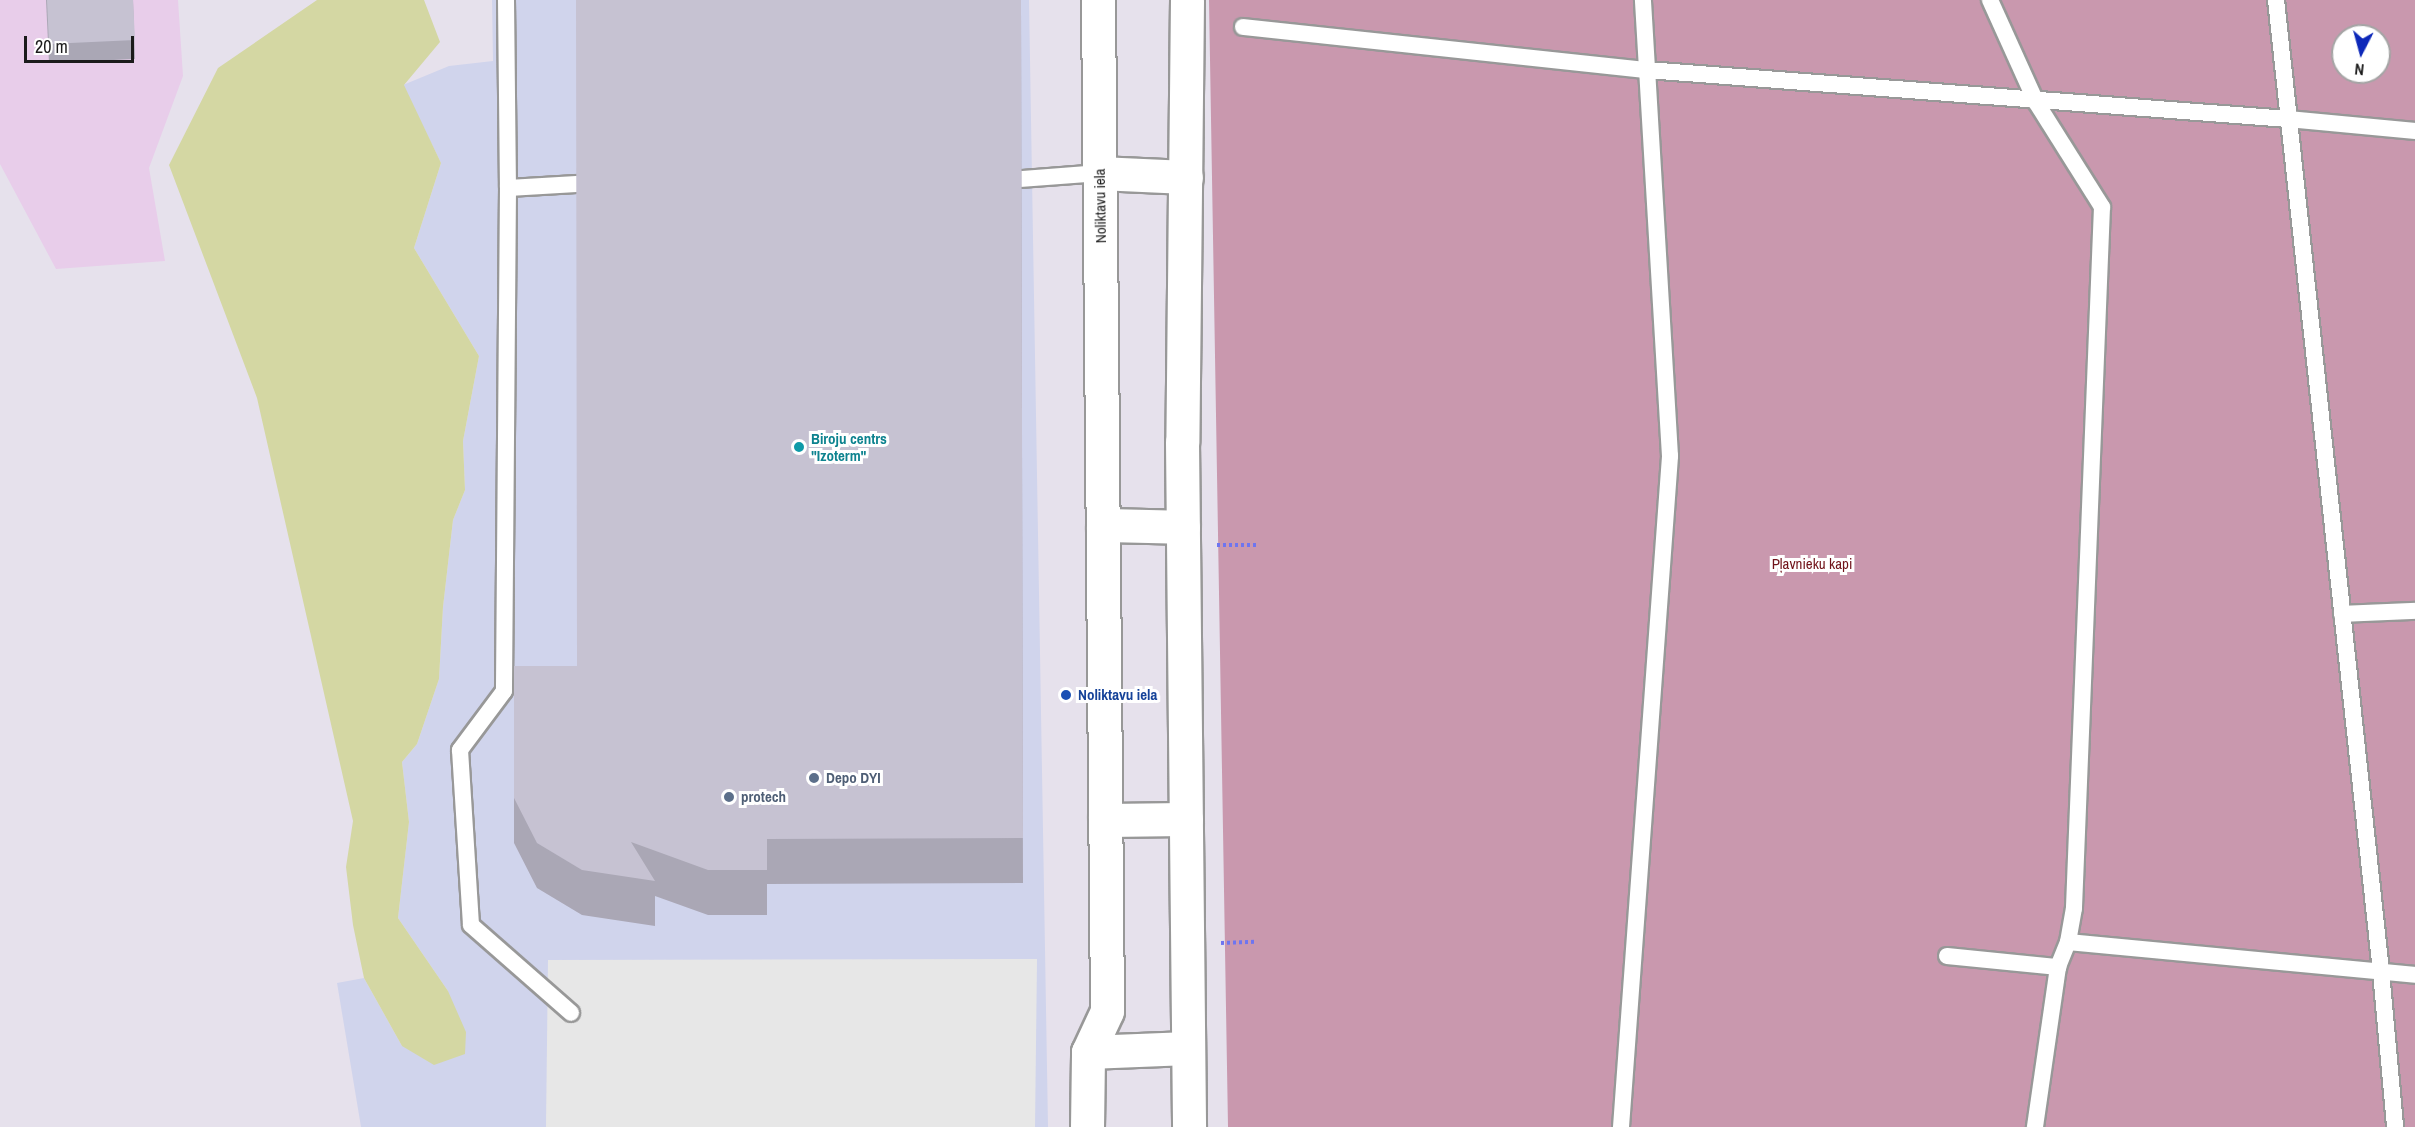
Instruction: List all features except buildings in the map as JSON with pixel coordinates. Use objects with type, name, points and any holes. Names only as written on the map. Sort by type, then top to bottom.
[{"type":"street","name":"Noliktavu iela","points":[[1087,1127],[1088,1052],[1107,1011],[1098,0]]},
{"type":"street","points":[[1187,0],[1183,527],[1189,1127]]},
{"type":"street","points":[[1099,173],[1186,177]]},
{"type":"street","points":[[1103,525],[1183,527]]},
{"type":"street","points":[[1105,820],[1186,819]]},
{"type":"street","points":[[1088,1052],[1188,1048]]},
{"type":"lane","points":[[506,0],[508,188],[504,691],[460,750],[471,926],[571,1013]]},
{"type":"lane","points":[[1621,1127],[1670,456],[1643,0]]},
{"type":"lane","points":[[1990,0],[2036,102],[2102,207],[2074,908],[2068,942],[2058,967],[2035,1127]]},
{"type":"lane","points":[[2276,0],[2381,972],[2395,1127]]},
{"type":"lane","points":[[1243,27],[1647,70],[2036,102],[2288,119],[2415,131]]},
{"type":"lane","points":[[1021,179],[1099,173]]},
{"type":"lane","points":[[508,188],[577,184]]},
{"type":"lane","points":[[2342,614],[2415,611]]},
{"type":"lane","points":[[2068,942],[2415,975]]},
{"type":"lane","points":[[1947,956],[2058,967]]},
{"type":"shaded area","points":[[0,0],[178,0],[183,76],[149,168],[165,261],[56,269],[0,164]]},
{"type":"shaded area","points":[[317,0],[424,0],[440,42],[404,85],[441,163],[414,248],[479,356],[463,441],[465,490],[453,520],[443,607],[439,679],[417,744],[402,762],[409,822],[398,918],[448,991],[466,1032],[465,1054],[434,1065],[402,1046],[364,978],[353,925],[346,867],[353,821],[257,398],[169,165],[218,68]]},
{"type":"shaded area","points":[[492,0],[1029,0],[1048,1127],[361,1127],[337,983],[364,978],[402,1046],[448,991],[398,918],[409,822],[402,762],[417,744],[439,679],[443,607],[453,520],[465,490],[463,441],[479,356],[414,248],[441,163],[403,85],[449,66],[493,61]]},
{"type":"shaded area","points":[[1037,959],[1035,1127],[546,1127],[548,960]]},
{"type":"green space","name":"Pļavnieku kapi","points":[[1209,0],[2415,0],[2415,1127],[1228,1127]]},
{"type":"place","name":"Biroju centrs \"Izoterm\"","points":[[799,447]]},
{"type":"place","name":"Noliktavu iela","points":[[1066,695]]},
{"type":"place","name":"Depo DYI","points":[[814,778]]},
{"type":"place","name":"protech","points":[[729,797]]}]
